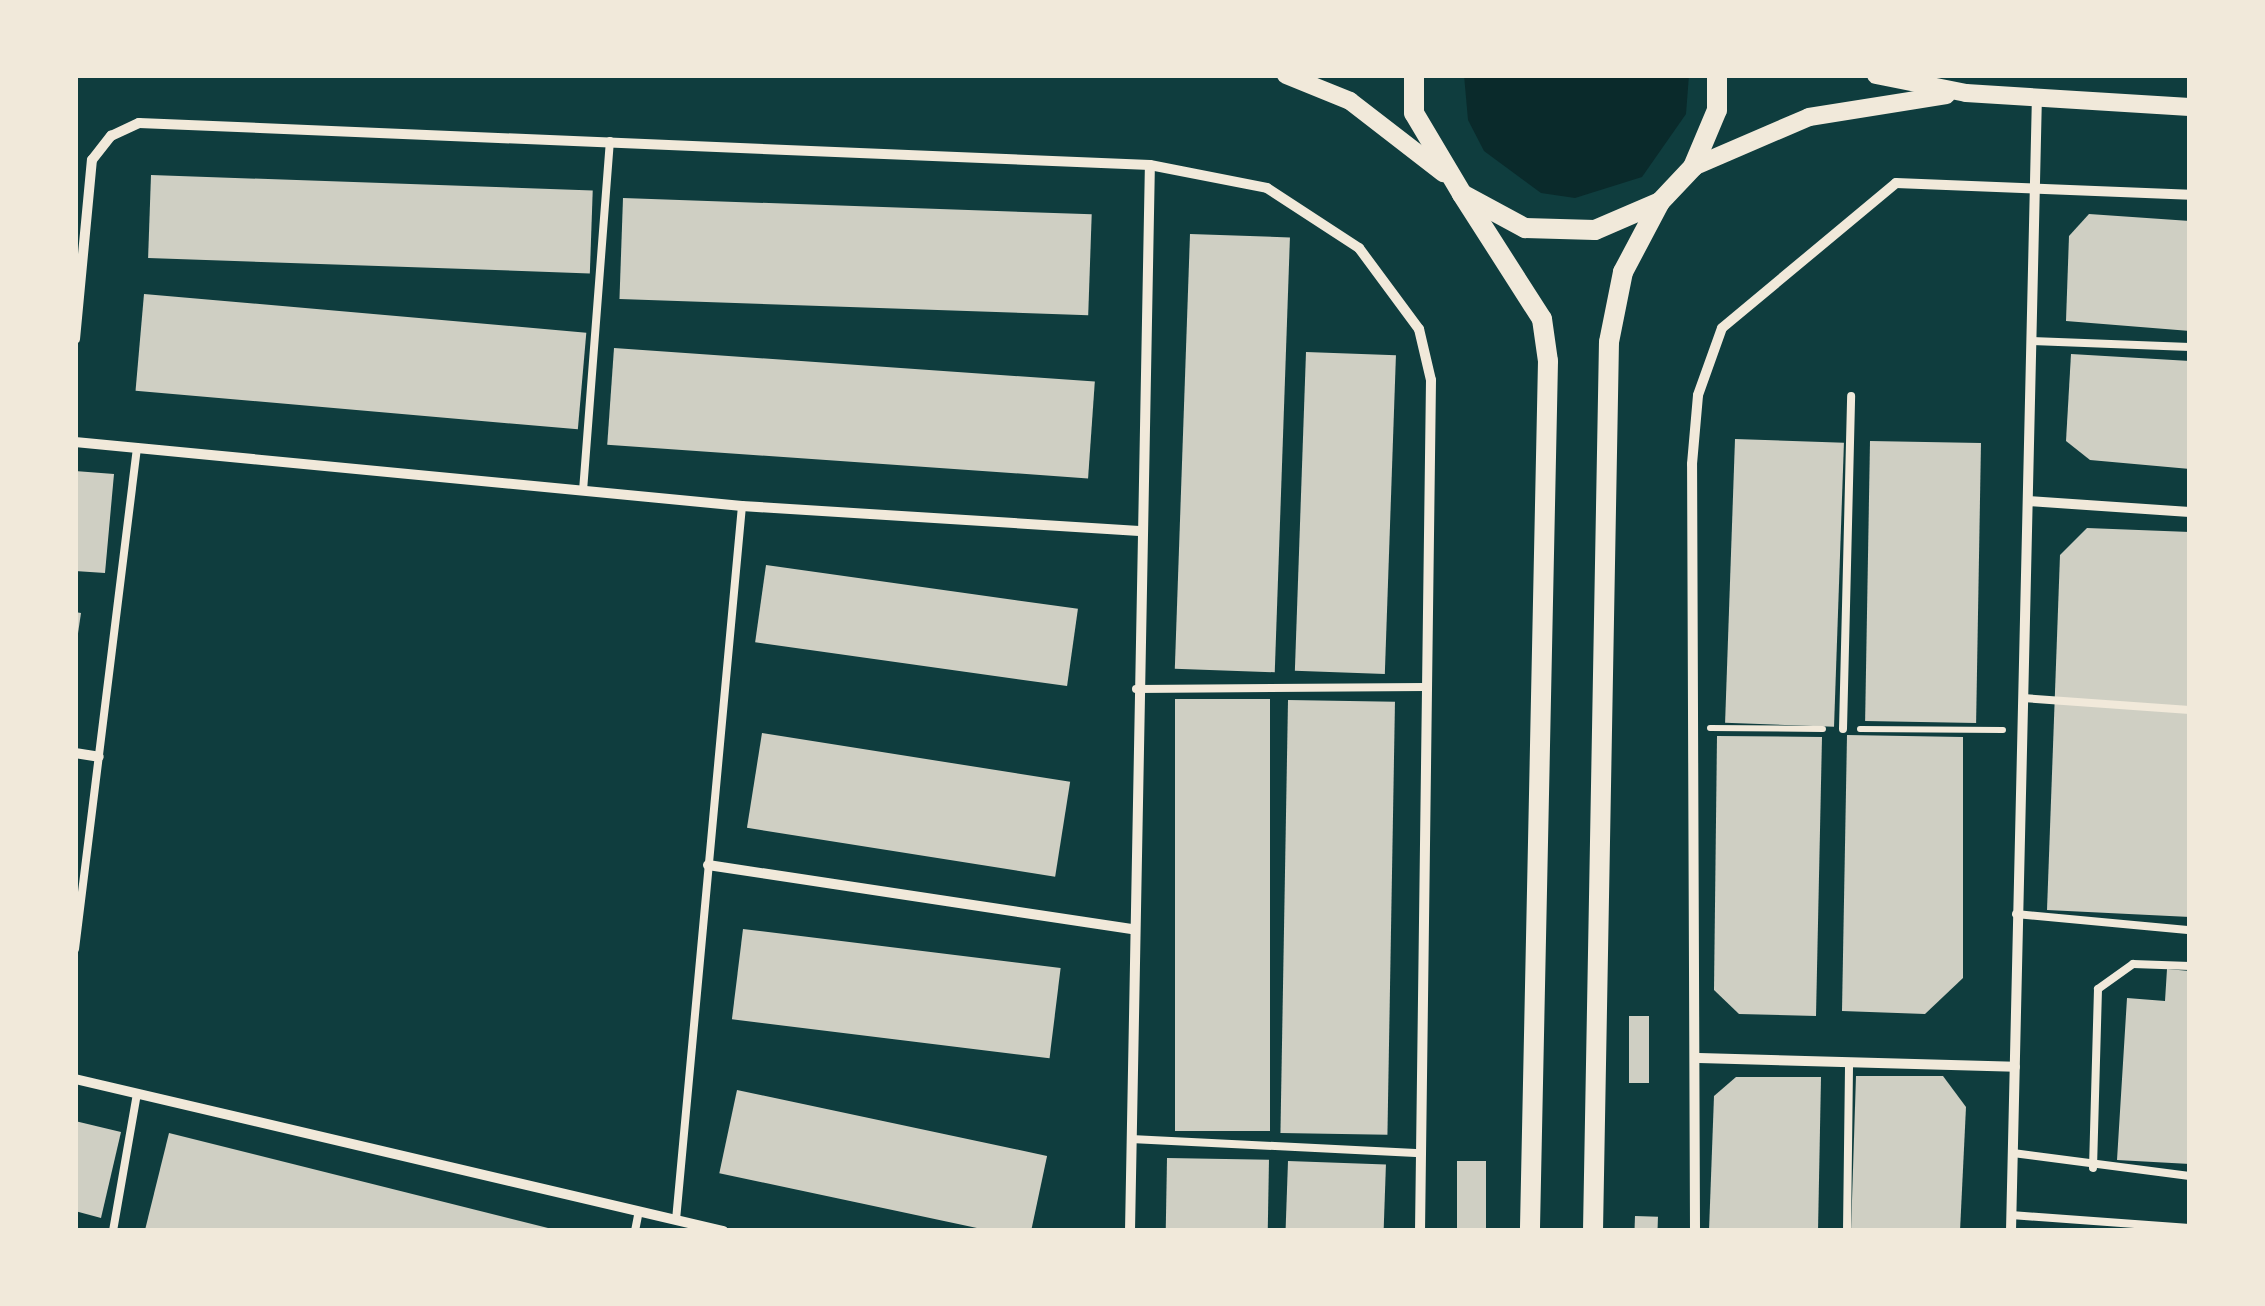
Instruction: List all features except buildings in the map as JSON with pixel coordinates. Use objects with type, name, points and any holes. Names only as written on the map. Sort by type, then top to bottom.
[{"type":"main road","points":[[1414,75],[1414,112],[1443,173],[1462,194],[1542,319],[1548,361],[1530,1231]]},
{"type":"main road","points":[[1593,1231],[1609,342],[1624,272],[1660,202],[1694,167],[1717,110],[1717,75]]},
{"type":"main road","points":[[1462,194],[1524,228],[1595,230],[1660,202]]},
{"type":"street","points":[[1286,75],[1350,100],[1443,173]]},
{"type":"street","points":[[1876,75],[1966,93],[2190,107]]},
{"type":"street","points":[[1694,167],[1809,117],[1966,93]]},
{"type":"street","points":[[2011,1231],[2037,97]]},
{"type":"street","points":[[75,339],[92,160],[139,122],[1150,165],[1267,188],[1360,248],[1420,329],[1432,380],[1420,1231]]},
{"type":"street","points":[[1130,1231],[1136,689],[1150,165]]},
{"type":"street","points":[[1696,1231],[1699,1058],[1692,464],[1698,395],[1722,328],[1896,184],[2190,195]]},
{"type":"street","points":[[75,442],[742,506],[1139,531]]},
{"type":"street","points":[[2028,501],[2190,512]]},
{"type":"street","points":[[75,753],[99,757]]},
{"type":"street","points":[[708,865],[1133,929]]},
{"type":"street","points":[[1699,1058],[2014,1067]]},
{"type":"street","points":[[75,1079],[723,1231]]},
{"type":"lane","points":[[583,491],[610,140]]},
{"type":"lane","points":[[2031,342],[2190,347]]},
{"type":"lane","points":[[1843,729],[1851,396]]},
{"type":"lane","points":[[75,950],[137,448]]},
{"type":"lane","points":[[676,1220],[742,506]]},
{"type":"lane","points":[[1136,689],[1426,688]]},
{"type":"lane","points":[[2023,698],[2190,710]]},
{"type":"lane","points":[[2016,914],[2190,930]]},
{"type":"lane","points":[[2092,1168],[2098,988],[2133,964],[2190,966]]},
{"type":"lane","points":[[1847,1231],[1849,1062]]},
{"type":"lane","points":[[114,1231],[137,1094]]},
{"type":"lane","points":[[1130,1139],[1421,1153]]},
{"type":"lane","points":[[2013,1153],[2092,1168],[2190,1176]]},
{"type":"lane","points":[[635,1231],[640,1211]]},
{"type":"lane","points":[[2011,1214],[2190,1228]]},
{"type":"water","points":[[1464,75],[1689,75],[1686,114],[1642,177],[1575,198],[1541,193],[1484,151],[1468,120]]}]
